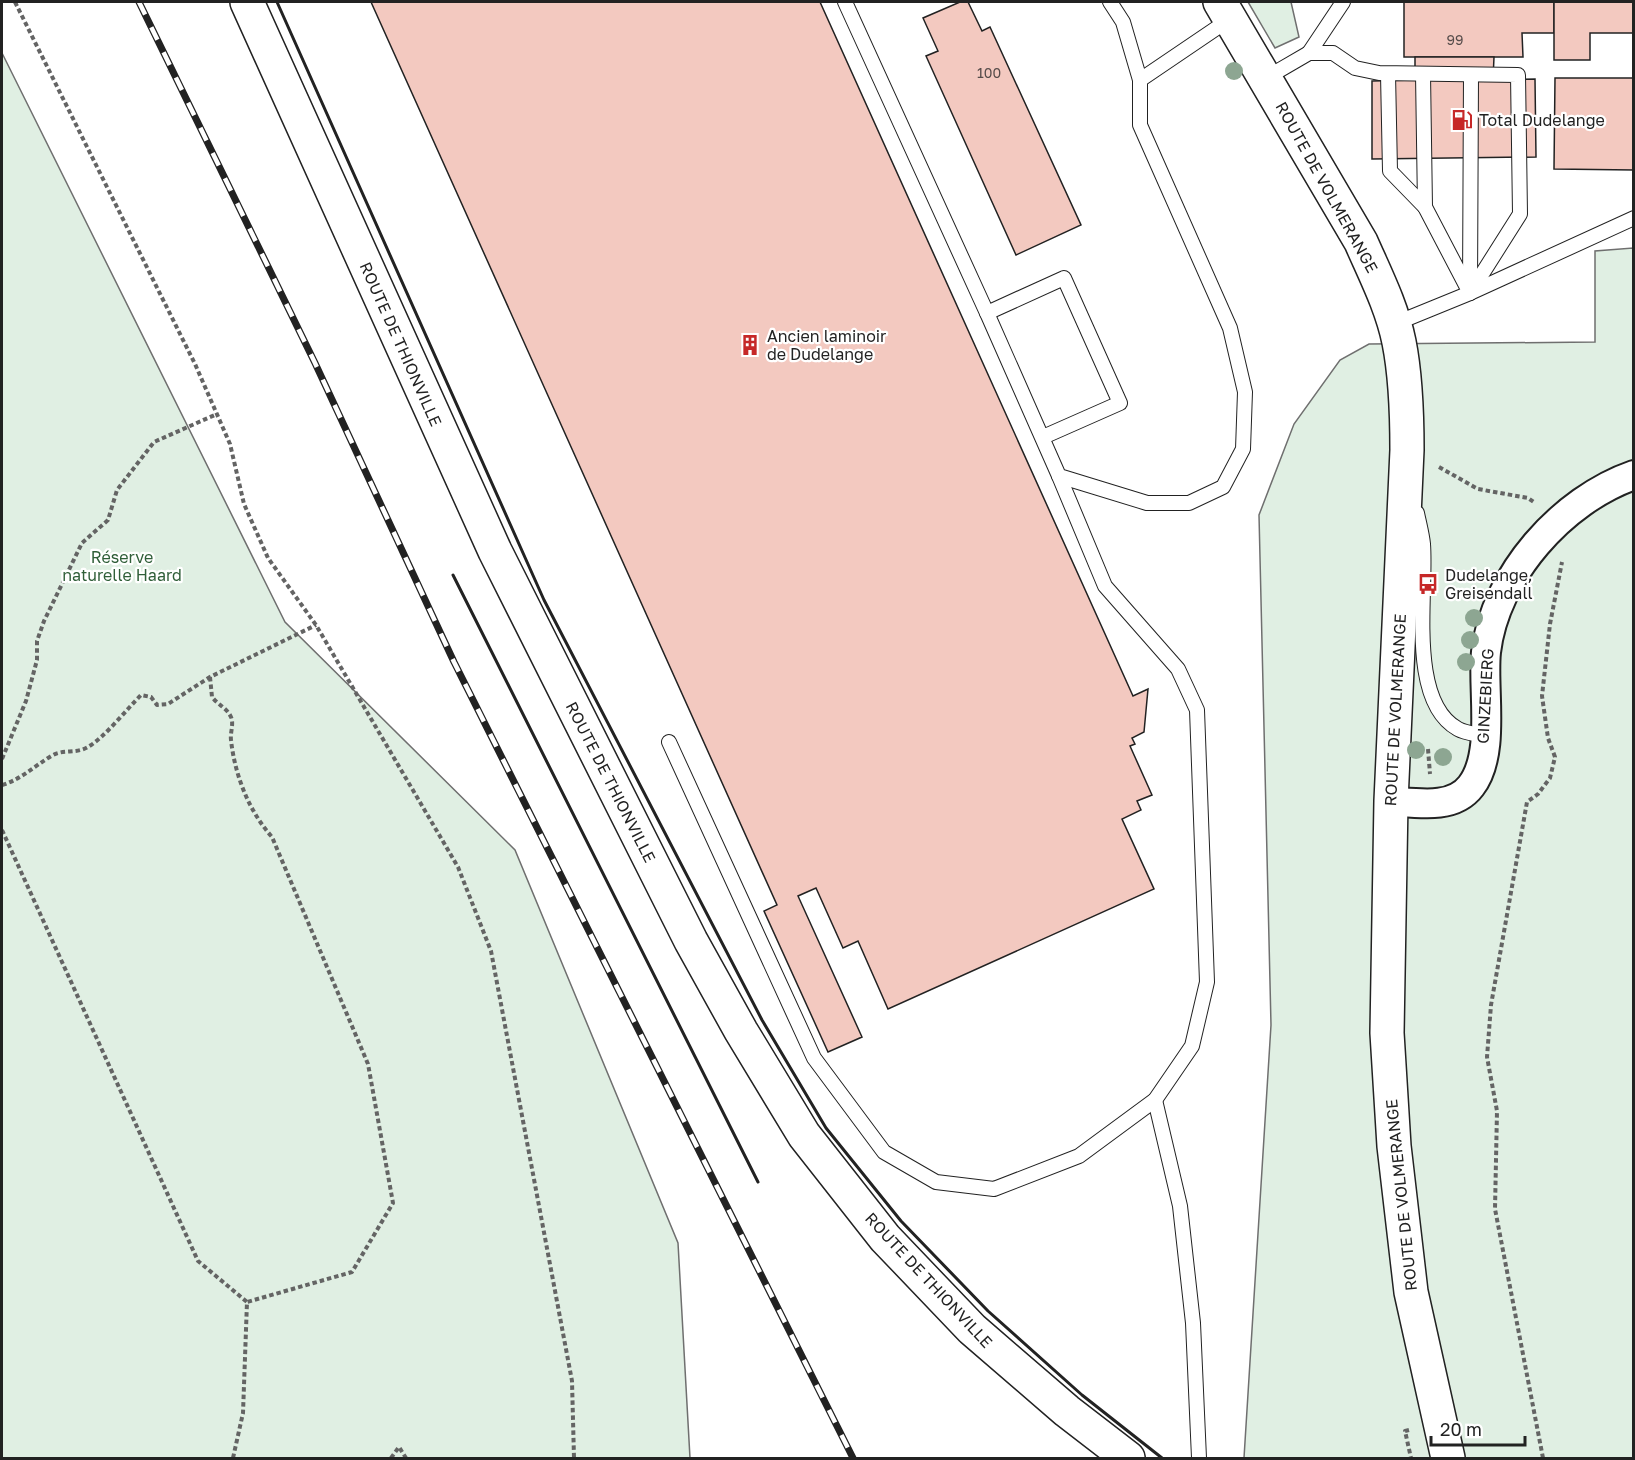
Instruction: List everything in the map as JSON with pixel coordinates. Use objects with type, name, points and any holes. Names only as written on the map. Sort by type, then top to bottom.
[{"type":"main road","name":"ROUTE DE THIONVILLE","points":[[247,2],[495,551],[686,930],[741,1031],[804,1135],[885,1238],[972,1329],[1067,1411],[1128,1458]]},
{"type":"main road","name":"ROUTE DE VOLMERANGE","points":[[1225,10],[1361,242],[1394,324],[1407,401],[1407,457],[1391,801],[1387,1034],[1394,1146],[1411,1292],[1448,1458]]},
{"type":"street","name":"GINZEBIERG","points":[[1391,801],[1433,804],[1455,800],[1472,785],[1480,765],[1485,736],[1486,651],[1498,604],[1526,556],[1555,525],[1581,503],[1616,481],[1634,475]]},
{"type":"lane","points":[[669,742],[814,1058],[884,1152],[936,1182],[994,1189],[1079,1156],[1155,1100],[1191,1046],[1207,982],[1197,710],[1178,669],[1105,586],[1043,437],[845,2]]},
{"type":"lane","points":[[1059,476],[1147,503],[1189,503],[1223,487],[1243,449],[1245,392],[1230,328],[1140,125],[1140,80],[1124,22],[1110,2]]},
{"type":"lane","points":[[1309,53],[1320,32],[1343,2]]},
{"type":"lane","points":[[1140,80],[1225,10]]},
{"type":"lane","points":[[1266,78],[1309,53],[1333,53],[1355,68],[1388,74],[1518,75],[1520,214],[1470,293]]},
{"type":"lane","points":[[1388,74],[1390,171],[1425,207],[1470,293]]},
{"type":"lane","points":[[1424,74],[1425,207]]},
{"type":"lane","points":[[1470,293],[1471,75]]},
{"type":"lane","points":[[1394,324],[1470,293],[1634,218]]},
{"type":"lane","points":[[987,313],[1064,278],[1120,403],[1043,437]]},
{"type":"lane","points":[[1407,457],[1423,543],[1423,651],[1426,681],[1439,710],[1458,729],[1485,736]]},
{"type":"lane","points":[[1155,1100],[1180,1206],[1193,1323],[1199,1458]]},
{"type":"path","points":[[15,2],[195,364],[230,444],[244,504],[268,558],[316,625],[458,867],[491,951],[572,1381],[574,1458]]},
{"type":"path","points":[[2,759],[26,701],[37,660],[37,641],[44,621],[82,543],[108,520],[117,490],[154,442],[217,414]]},
{"type":"path","points":[[1407,457],[1478,489],[1528,498],[1542,507],[1563,539],[1564,555],[1550,624],[1542,696],[1548,738],[1555,757],[1550,778],[1538,794],[1527,802],[1491,1005],[1487,1057],[1497,1111],[1495,1209],[1544,1458]]},
{"type":"path","points":[[2,785],[19,780],[54,754],[64,751],[77,752],[90,747],[141,695],[151,697],[157,705],[168,704],[210,677],[284,643],[316,625]]},
{"type":"path","points":[[210,677],[212,697],[226,710],[232,720],[231,740],[247,802],[272,837],[368,1064],[393,1203],[352,1272],[247,1302]]},
{"type":"path","points":[[1433,804],[1427,735],[1439,710]]},
{"type":"path","points":[[2,830],[198,1261],[247,1302]]},
{"type":"path","points":[[234,1458],[243,1413],[247,1302]]},
{"type":"path","points":[[392,1458],[399,1447],[406,1458]]},
{"type":"green space","points":[[1248,2],[1291,2],[1299,37],[1275,48]]},
{"type":"green space","name":"Réserve naturelle Haard","points":[[2,53],[285,622],[515,850],[678,1243],[690,1458],[2,1458]]},
{"type":"green space","points":[[1633,248],[1633,1458],[1244,1458],[1271,1025],[1259,515],[1294,424],[1340,360],[1369,344],[1595,342],[1595,251]]},
{"type":"building","name":"Ancien laminoir de Dudelange","points":[[371,2],[820,2],[1133,696],[1148,689],[1144,732],[1132,738],[1135,744],[1130,746],[1152,795],[1137,801],[1141,810],[1122,819],[1154,889],[888,1009],[858,941],[843,948],[816,888],[798,896],[862,1037],[828,1052],[764,911],[777,905]]},
{"type":"building","points":[[960,2],[968,2],[982,31],[990,27],[1081,225],[1016,255],[926,56],[938,51],[923,18]]},
{"type":"building","points":[[1404,2],[1554,2],[1554,33],[1522,33],[1523,57],[1404,57]]},
{"type":"building","points":[[1554,2],[1634,2],[1634,33],[1590,33],[1590,60],[1554,60]]},
{"type":"building","points":[[1415,57],[1494,57],[1493,80],[1535,79],[1536,157],[1372,159],[1372,81],[1415,80]]},
{"type":"building","points":[[1555,78],[1634,78],[1634,170],[1554,169]]},
{"type":"railway","points":[[139,2],[315,363],[454,662],[853,1458]]},
{"type":"wall","points":[[277,2],[544,600],[762,1020],[826,1128],[901,1221],[988,1311],[1082,1395],[1162,1458]]},
{"type":"wall","points":[[453,575],[758,1182]]},
{"type":"place","name":"Total Dudelange","points":[[1462,120]]},
{"type":"place","name":"Ancien laminoir de Dudelange","points":[[750,345]]},
{"type":"place","name":"Dudelange, Greisendall","points":[[1428,584]]}]
